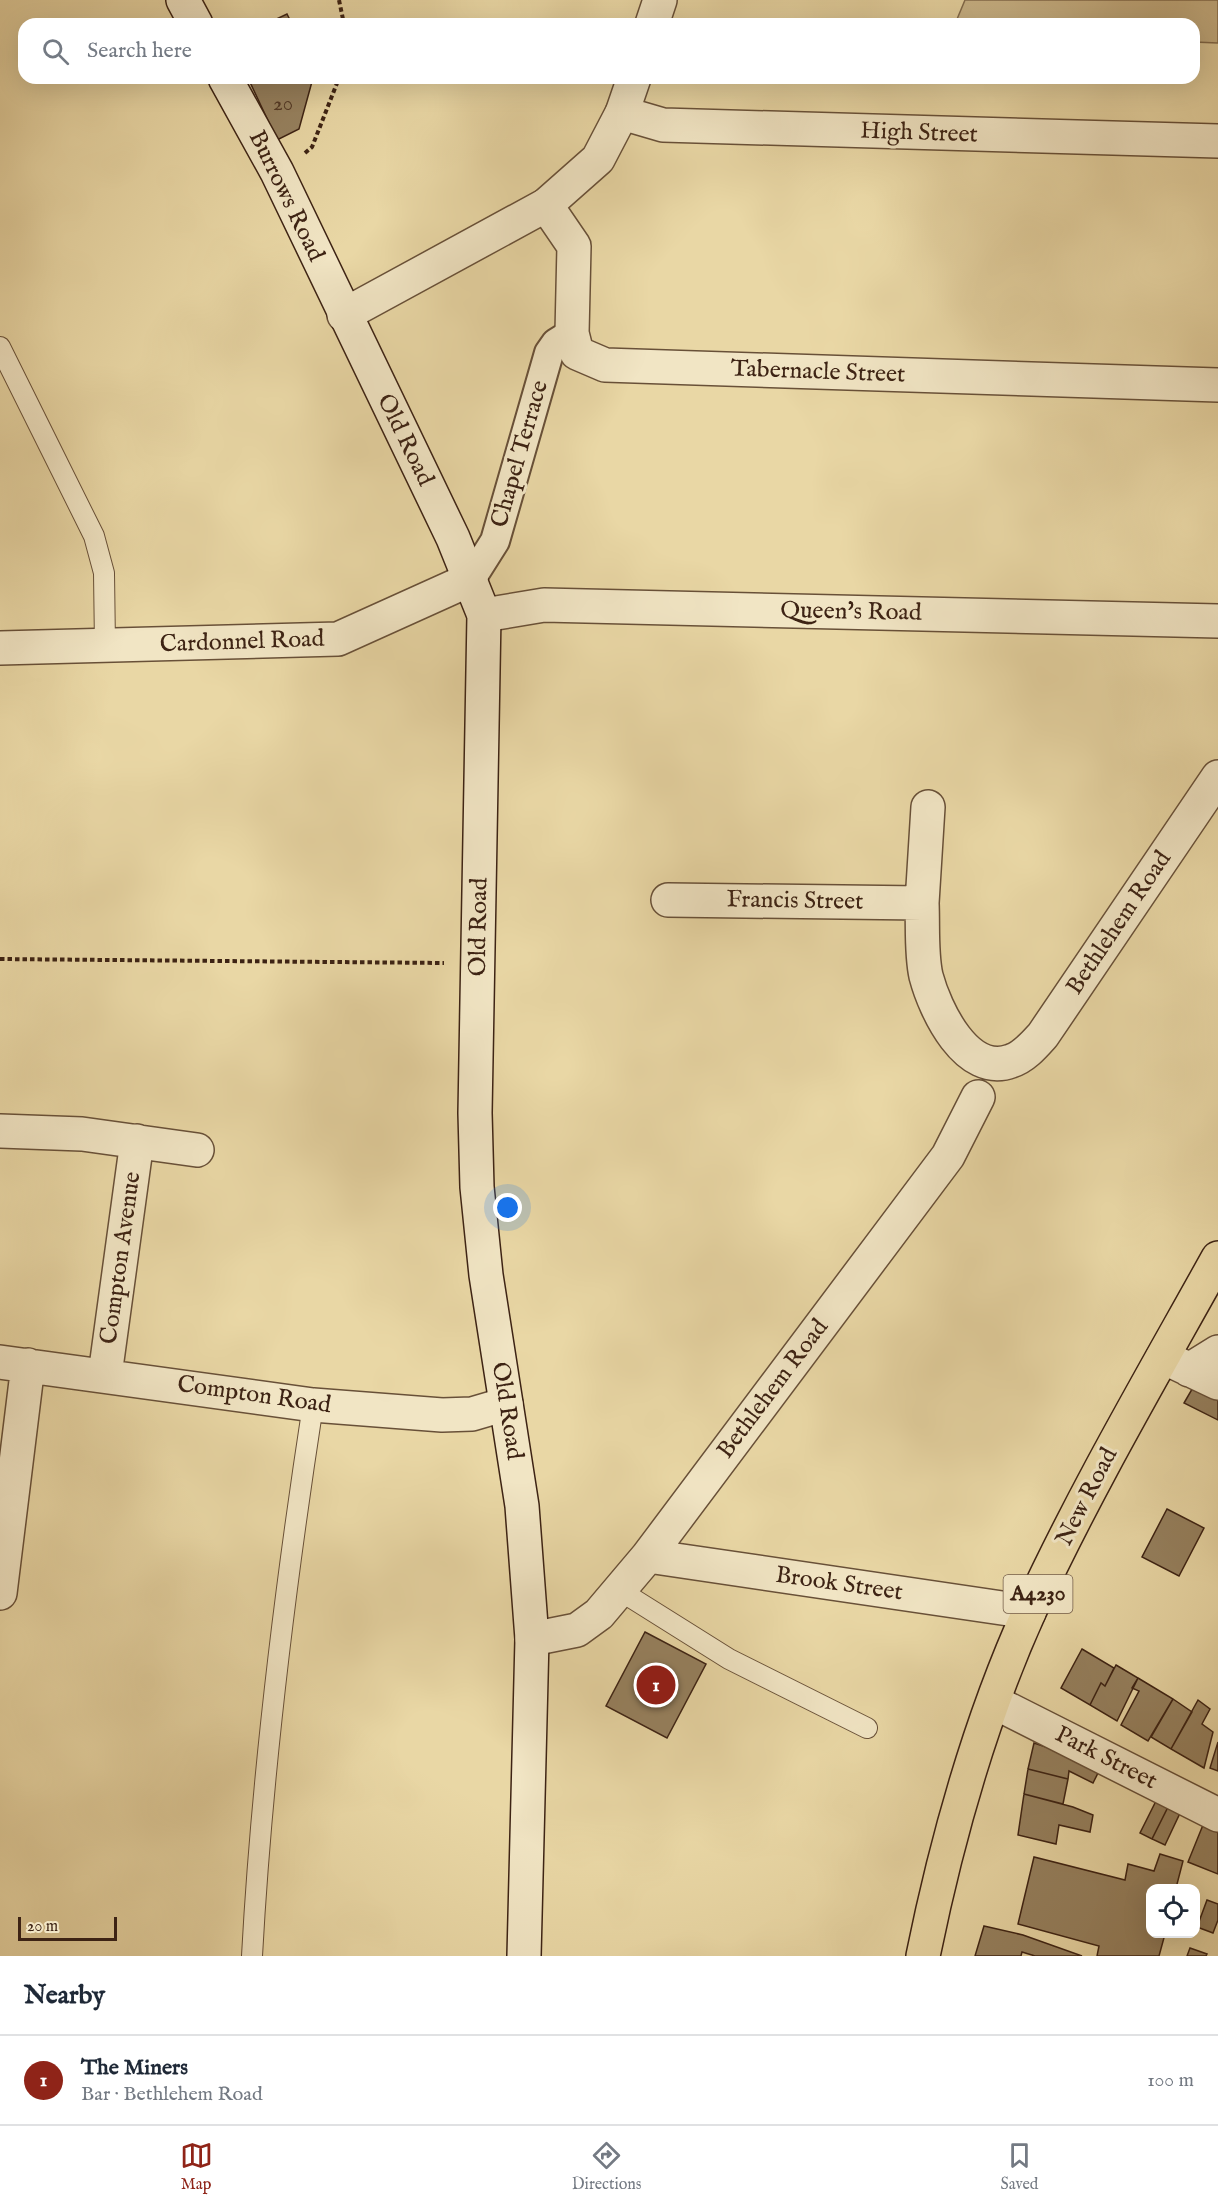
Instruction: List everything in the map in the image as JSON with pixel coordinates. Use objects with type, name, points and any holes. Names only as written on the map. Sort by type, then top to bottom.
[{"type":"main road","name":"New Road","points":[[923,1956],[959,1802],[994,1701],[1029,1612],[1090,1486],[1176,1363],[1218,1258]]},
{"type":"street","points":[[183,0],[193,18]]},
{"type":"street","points":[[654,18],[660,0]]},
{"type":"street","name":"Burrows Road","points":[[228,84],[277,172],[344,315]]},
{"type":"street","points":[[344,315],[546,205],[598,159],[622,113],[632,84]]},
{"type":"street","name":"High Street","points":[[622,113],[663,125],[1218,141]]},
{"type":"street","points":[[546,205],[574,246],[572,333]]},
{"type":"street","name":"Old Road","points":[[344,315],[471,579],[484,615],[475,1113],[477,1187],[486,1275],[522,1506],[532,1639],[524,1956]]},
{"type":"street","name":"Tabernacle Street","points":[[572,333],[577,353],[605,365],[1218,385]]},
{"type":"street","name":"Chapel Terrace","points":[[471,579],[495,541],[549,353],[556,343],[572,333]]},
{"type":"street","name":"Cardonnel Road","points":[[0,648],[338,639],[471,579]]},
{"type":"street","name":"Queen's Road","points":[[484,615],[544,604],[1218,621]]},
{"type":"street","name":"Bethlehem Road","points":[[922,903],[926,975],[939,1012],[963,1048],[977,1059],[995,1064],[1011,1061],[1028,1051],[1043,1035],[1218,777]]},
{"type":"street","points":[[922,903],[928,807]]},
{"type":"street","name":"Francis Street","points":[[668,900],[922,903]]},
{"type":"street","name":"Bethlehem Road","points":[[532,1639],[577,1630],[599,1614],[648,1556],[948,1156],[978,1097]]},
{"type":"street","name":"Compton Avenue","points":[[0,1131],[82,1134],[196,1150]]},
{"type":"street","name":"Compton Avenue","points":[[105,1375],[137,1141]]},
{"type":"street","points":[[1176,1363],[1218,1352]]},
{"type":"street","points":[[1176,1363],[1218,1383]]},
{"type":"street","points":[[0,1593],[14,1364]]},
{"type":"street","name":"Compton Road","points":[[14,1364],[313,1405],[442,1415],[472,1414],[506,1404]]},
{"type":"street","name":"Brook Street","points":[[648,1556],[1029,1612]]},
{"type":"street","name":"Park Street","points":[[994,1701],[1218,1815]]},
{"type":"lane","points":[[0,347],[94,536],[104,573],[105,646]]},
{"type":"lane","points":[[252,1956],[257,1863],[291,1544],[313,1405]]},
{"type":"lane","points":[[619,1590],[729,1659],[867,1728]]},
{"type":"path","points":[[339,0],[343,18]]},
{"type":"path","points":[[277,172],[312,147],[337,84]]},
{"type":"path","points":[[0,959],[478,963]]},
{"type":"shaded area","points":[[965,0],[1218,0],[1218,43],[1200,42],[1200,18],[958,18]]},
{"type":"building","points":[[251,84],[311,84],[299,129],[277,140]]},
{"type":"building","points":[[1195,1384],[1218,1396],[1218,1420],[1184,1403]]},
{"type":"building","points":[[1167,1509],[1204,1528],[1179,1576],[1142,1557]]},
{"type":"building","points":[[645,1632],[706,1664],[667,1738],[606,1706]]},
{"type":"building","points":[[1082,1649],[1114,1668],[1105,1686],[1101,1683],[1090,1705],[1061,1688]]},
{"type":"building","points":[[1116,1665],[1138,1678],[1117,1721],[1090,1705],[1101,1683],[1105,1686]]},
{"type":"building","points":[[1138,1678],[1173,1699],[1148,1741],[1121,1725],[1139,1691],[1132,1688]]},
{"type":"building","points":[[1173,1699],[1192,1712],[1171,1749],[1151,1737]]},
{"type":"building","points":[[1198,1700],[1210,1709],[1202,1724],[1213,1732],[1204,1768],[1171,1749]]},
{"type":"building","points":[[1218,1742],[1218,1771],[1210,1768]]},
{"type":"building","points":[[1034,1743],[1073,1756],[1100,1769],[1093,1783],[1069,1771],[1068,1779],[1028,1769]]},
{"type":"building","points":[[1028,1769],[1068,1779],[1063,1804],[1024,1794]]},
{"type":"building","points":[[1024,1794],[1073,1807],[1093,1815],[1090,1832],[1059,1825],[1056,1844],[1018,1835]]},
{"type":"building","points":[[1157,1799],[1169,1805],[1152,1839],[1140,1833]]},
{"type":"building","points":[[1169,1805],[1181,1811],[1165,1845],[1152,1839]]},
{"type":"building","points":[[1203,1825],[1218,1832],[1218,1874],[1188,1862]]},
{"type":"building","points":[[1160,1854],[1183,1861],[1177,1884],[1146,1884],[1146,1938],[1164,1938],[1159,1956],[1097,1956],[1099,1946],[1018,1924],[1034,1857],[1125,1880],[1128,1864],[1154,1871]]},
{"type":"building","points":[[1207,1900],[1218,1904],[1218,1920],[1213,1933],[1200,1928],[1200,1919]]},
{"type":"building","points":[[984,1926],[1023,1935],[1082,1956],[1035,1956],[1022,1952],[1021,1956],[975,1956]]},
{"type":"building","points":[[1190,1948],[1207,1954],[1206,1956],[1187,1956]]},
{"type":"place","name":"The Miners","points":[[656,1685]]}]
